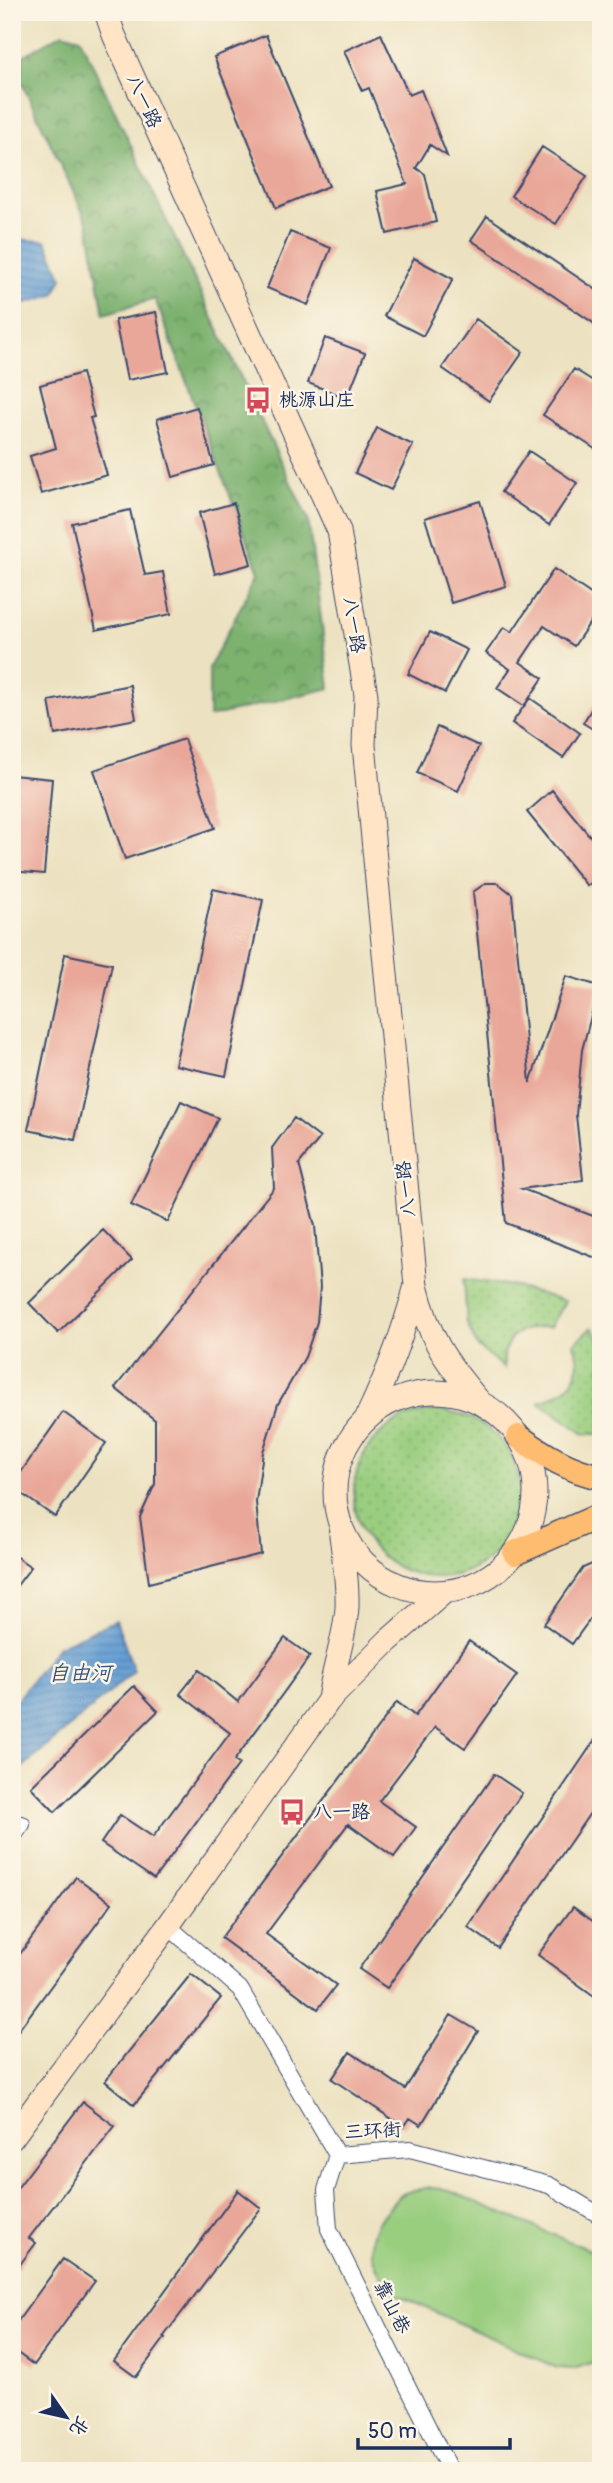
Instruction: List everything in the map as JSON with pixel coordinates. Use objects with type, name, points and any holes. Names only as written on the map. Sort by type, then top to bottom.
[{"type":"main road","name":"八一路","points":[[106,12],[114,35],[339,531],[366,695],[364,745],[416,1286]]},
{"type":"main road","points":[[416,1286],[425,1321],[440,1352],[479,1401]]},
{"type":"main road","points":[[329,1700],[347,1607],[345,1564],[335,1488],[345,1447],[366,1419],[390,1369],[416,1286]]},
{"type":"main road","points":[[366,1419],[393,1400],[423,1392],[450,1392],[479,1401],[499,1413],[519,1437],[546,1457],[586,1475],[601,1477]]},
{"type":"main road","points":[[339,1522],[352,1549],[382,1578],[414,1590],[444,1592],[464,1588],[497,1571],[515,1553],[533,1514],[533,1469],[519,1437]]},
{"type":"main road","points":[[515,1553],[601,1515]]},
{"type":"main road","points":[[12,2138],[329,1700],[388,1641],[444,1592]]},
{"type":"street","points":[[12,1838],[22,1824]]},
{"type":"street","name":"三环街","points":[[168,1926],[240,1989],[337,2155],[410,2149],[549,2185],[601,2216]]},
{"type":"street","name":"靠山巷","points":[[337,2155],[326,2190],[329,2229],[450,2471]]},
{"type":"green space","points":[[63,33],[80,38],[308,519],[330,688],[209,717],[209,668],[259,572],[155,299],[104,314],[88,223],[21,81],[23,56]]},
{"type":"green space","points":[[464,1279],[513,1286],[565,1301],[550,1327],[530,1328],[509,1340],[504,1368],[477,1346],[467,1323]]},
{"type":"green space","points":[[592,1327],[601,1342],[601,1434],[584,1434],[539,1402],[559,1393],[572,1382],[578,1366],[574,1344]]},
{"type":"green space","points":[[437,1411],[469,1417],[496,1435],[514,1462],[520,1494],[514,1526],[496,1553],[469,1571],[437,1577],[405,1571],[378,1553],[360,1526],[354,1494],[360,1462],[378,1435],[405,1417]]},
{"type":"green space","points":[[426,2188],[445,2189],[601,2255],[601,2359],[574,2369],[557,2368],[395,2294],[374,2262],[374,2230],[401,2195]]},
{"type":"water","points":[[12,239],[46,241],[62,278],[54,295],[12,307]]},
{"type":"water","name":"自由河","points":[[116,1620],[134,1671],[22,1768],[12,1783],[12,1706],[58,1646]]},
{"type":"building","points":[[381,34],[409,95],[421,90],[447,156],[430,145],[416,168],[425,174],[436,222],[387,234],[377,191],[407,184],[369,88],[362,91],[344,51]]},
{"type":"building","points":[[266,35],[329,186],[276,208],[214,57]]},
{"type":"building","points":[[542,147],[587,176],[556,224],[511,196]]},
{"type":"building","points":[[487,216],[601,293],[601,328],[471,240]]},
{"type":"building","points":[[290,232],[331,248],[308,305],[267,288]]},
{"type":"building","points":[[414,258],[453,279],[423,336],[384,316]]},
{"type":"building","points":[[156,312],[168,372],[127,380],[115,320]]},
{"type":"building","points":[[476,319],[523,352],[489,401],[442,368]]},
{"type":"building","points":[[325,338],[365,353],[347,398],[308,383]]},
{"type":"building","points":[[574,369],[601,386],[601,441],[595,449],[543,415]]},
{"type":"building","points":[[82,373],[94,417],[90,418],[107,475],[41,494],[30,456],[56,448],[40,385]]},
{"type":"building","points":[[197,407],[214,465],[173,477],[157,419]]},
{"type":"building","points":[[377,428],[413,445],[391,490],[355,473]]},
{"type":"building","points":[[529,451],[577,483],[549,525],[501,492]]},
{"type":"building","points":[[480,501],[506,586],[451,603],[425,518]]},
{"type":"building","points":[[234,503],[251,564],[215,574],[199,513]]},
{"type":"building","points":[[130,510],[145,575],[163,572],[171,614],[96,630],[72,523]]},
{"type":"building","points":[[554,569],[601,601],[601,606],[574,646],[544,626],[520,662],[543,678],[524,706],[497,688],[510,669],[486,653],[504,627],[512,632]]},
{"type":"building","points":[[430,632],[467,650],[445,693],[408,674]]},
{"type":"building","points":[[130,685],[136,719],[55,735],[49,701]]},
{"type":"building","points":[[601,693],[601,734],[583,723]]},
{"type":"building","points":[[530,698],[580,733],[563,758],[512,723]]},
{"type":"building","points":[[437,727],[479,746],[458,791],[417,773]]},
{"type":"building","points":[[184,739],[215,828],[125,859],[94,770]]},
{"type":"building","points":[[12,775],[52,779],[44,874],[12,871]]},
{"type":"building","points":[[552,790],[594,841],[601,835],[601,875],[587,886],[527,812]]},
{"type":"building","points":[[486,883],[498,883],[512,894],[530,1083],[566,976],[599,986],[582,1050],[576,1115],[583,1180],[522,1189],[601,1219],[601,1260],[506,1223],[473,892]]},
{"type":"building","points":[[213,889],[263,900],[226,1076],[175,1065]]},
{"type":"building","points":[[65,954],[112,964],[75,1140],[28,1130]]},
{"type":"building","points":[[181,1101],[218,1118],[168,1222],[131,1205]]},
{"type":"building","points":[[294,1118],[320,1138],[299,1164],[315,1226],[320,1287],[317,1322],[305,1357],[278,1404],[263,1452],[256,1502],[261,1554],[149,1583],[140,1517],[155,1484],[155,1420],[115,1388],[274,1188],[272,1148]]},
{"type":"building","points":[[103,1230],[132,1260],[58,1333],[29,1303]]},
{"type":"building","points":[[63,1412],[106,1443],[55,1517],[12,1485]]},
{"type":"building","points":[[12,1554],[31,1567],[12,1592]]},
{"type":"building","points":[[601,1560],[601,1604],[572,1644],[544,1624],[583,1568]]},
{"type":"building","points":[[285,1638],[310,1656],[234,1761],[239,1764],[154,1879],[101,1843],[120,1815],[153,1837],[230,1733],[180,1694],[199,1670],[238,1702]]},
{"type":"building","points":[[469,1641],[517,1675],[465,1748],[435,1727],[379,1801],[416,1827],[394,1857],[348,1824],[266,1934],[336,1985],[318,2009],[221,1938],[397,1702],[415,1716]]},
{"type":"building","points":[[134,1686],[158,1711],[55,1812],[31,1787]]},
{"type":"building","points":[[601,1731],[601,1797],[498,1948],[468,1927]]},
{"type":"building","points":[[494,1774],[522,1793],[387,1988],[359,1969]]},
{"type":"building","points":[[76,1877],[112,1903],[12,2039],[12,1965]]},
{"type":"building","points":[[573,1907],[601,1927],[601,2001],[538,1955]]},
{"type":"building","points":[[191,1974],[221,1998],[134,2105],[105,2081]]},
{"type":"building","points":[[451,2015],[478,2031],[421,2125],[410,2118],[404,2127],[332,2079],[350,2052],[405,2089]]},
{"type":"building","points":[[83,2102],[115,2126],[29,2238],[36,2243],[12,2275],[12,2195]]},
{"type":"building","points":[[238,2190],[261,2208],[136,2377],[114,2361]]},
{"type":"building","points":[[63,2259],[95,2281],[34,2365],[12,2349],[12,2329]]},
{"type":"place","name":"桃源山庄","points":[[258,400]]},
{"type":"place","name":"八一路","points":[[292,1812]]}]
